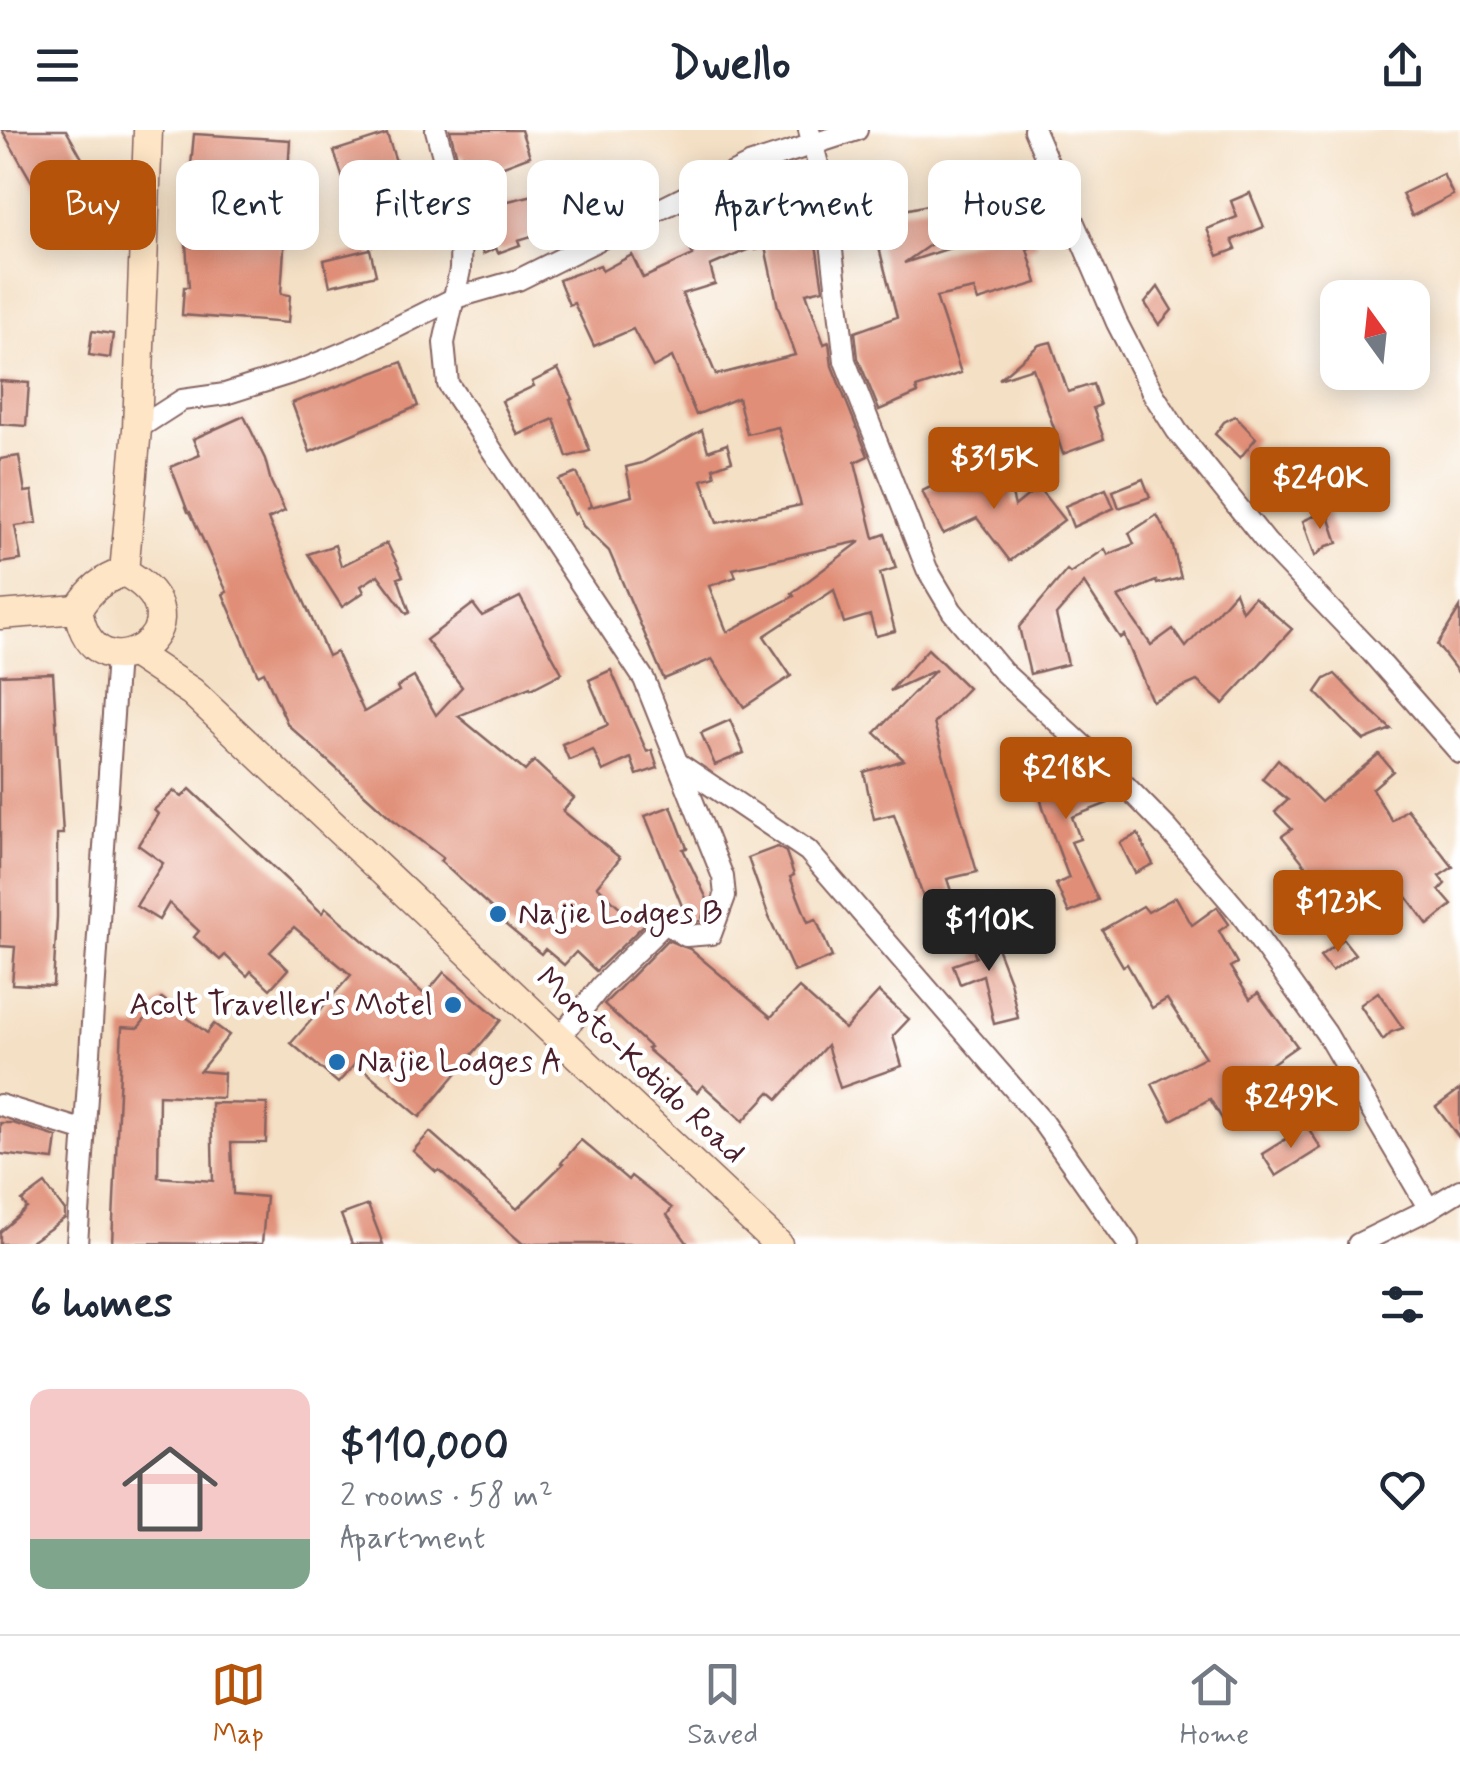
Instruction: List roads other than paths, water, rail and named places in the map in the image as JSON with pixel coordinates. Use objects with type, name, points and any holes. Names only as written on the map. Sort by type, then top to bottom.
[{"type":"main road","points":[[124,572],[136,430],[148,130]]},
{"type":"main road","points":[[124,572],[154,593],[161,610],[159,628],[150,644],[126,655],[100,651],[86,639],[78,610],[91,589],[124,572]]},
{"type":"main road","points":[[0,615],[78,610]]},
{"type":"main road","name":"Moroto-Kotido Road","points":[[159,628],[192,692]]},
{"type":"main road","name":"Moroto-Kotido Road","points":[[126,655],[192,692],[778,1244]]},
{"type":"street","points":[[436,130],[462,224],[460,270],[444,343],[448,384],[644,679],[723,877],[725,896],[711,934],[686,936],[665,924],[601,986],[560,1038]]},
{"type":"street","points":[[136,430],[182,400],[225,394],[304,369],[455,298],[518,280],[812,136],[857,130]]},
{"type":"street","points":[[1034,130],[1117,323],[1154,395],[1178,431],[1268,543],[1460,753]]},
{"type":"street","points":[[812,136],[832,232],[845,361],[927,569],[952,611],[1002,671],[1113,773],[1240,913],[1326,1033],[1429,1209]]},
{"type":"street","points":[[77,1244],[126,655]]},
{"type":"street","points":[[678,763],[808,852],[1041,1120],[1128,1244]]},
{"type":"street","points":[[0,1106],[85,1130]]},
{"type":"street","points":[[1358,1244],[1460,1190]]},
{"type":"place","name":"Najie Lodges B","points":[[498,914]]},
{"type":"place","name":"Acolt Traveller's Motel","points":[[453,1005]]},
{"type":"place","name":"Najie Lodges A","points":[[337,1062]]}]
